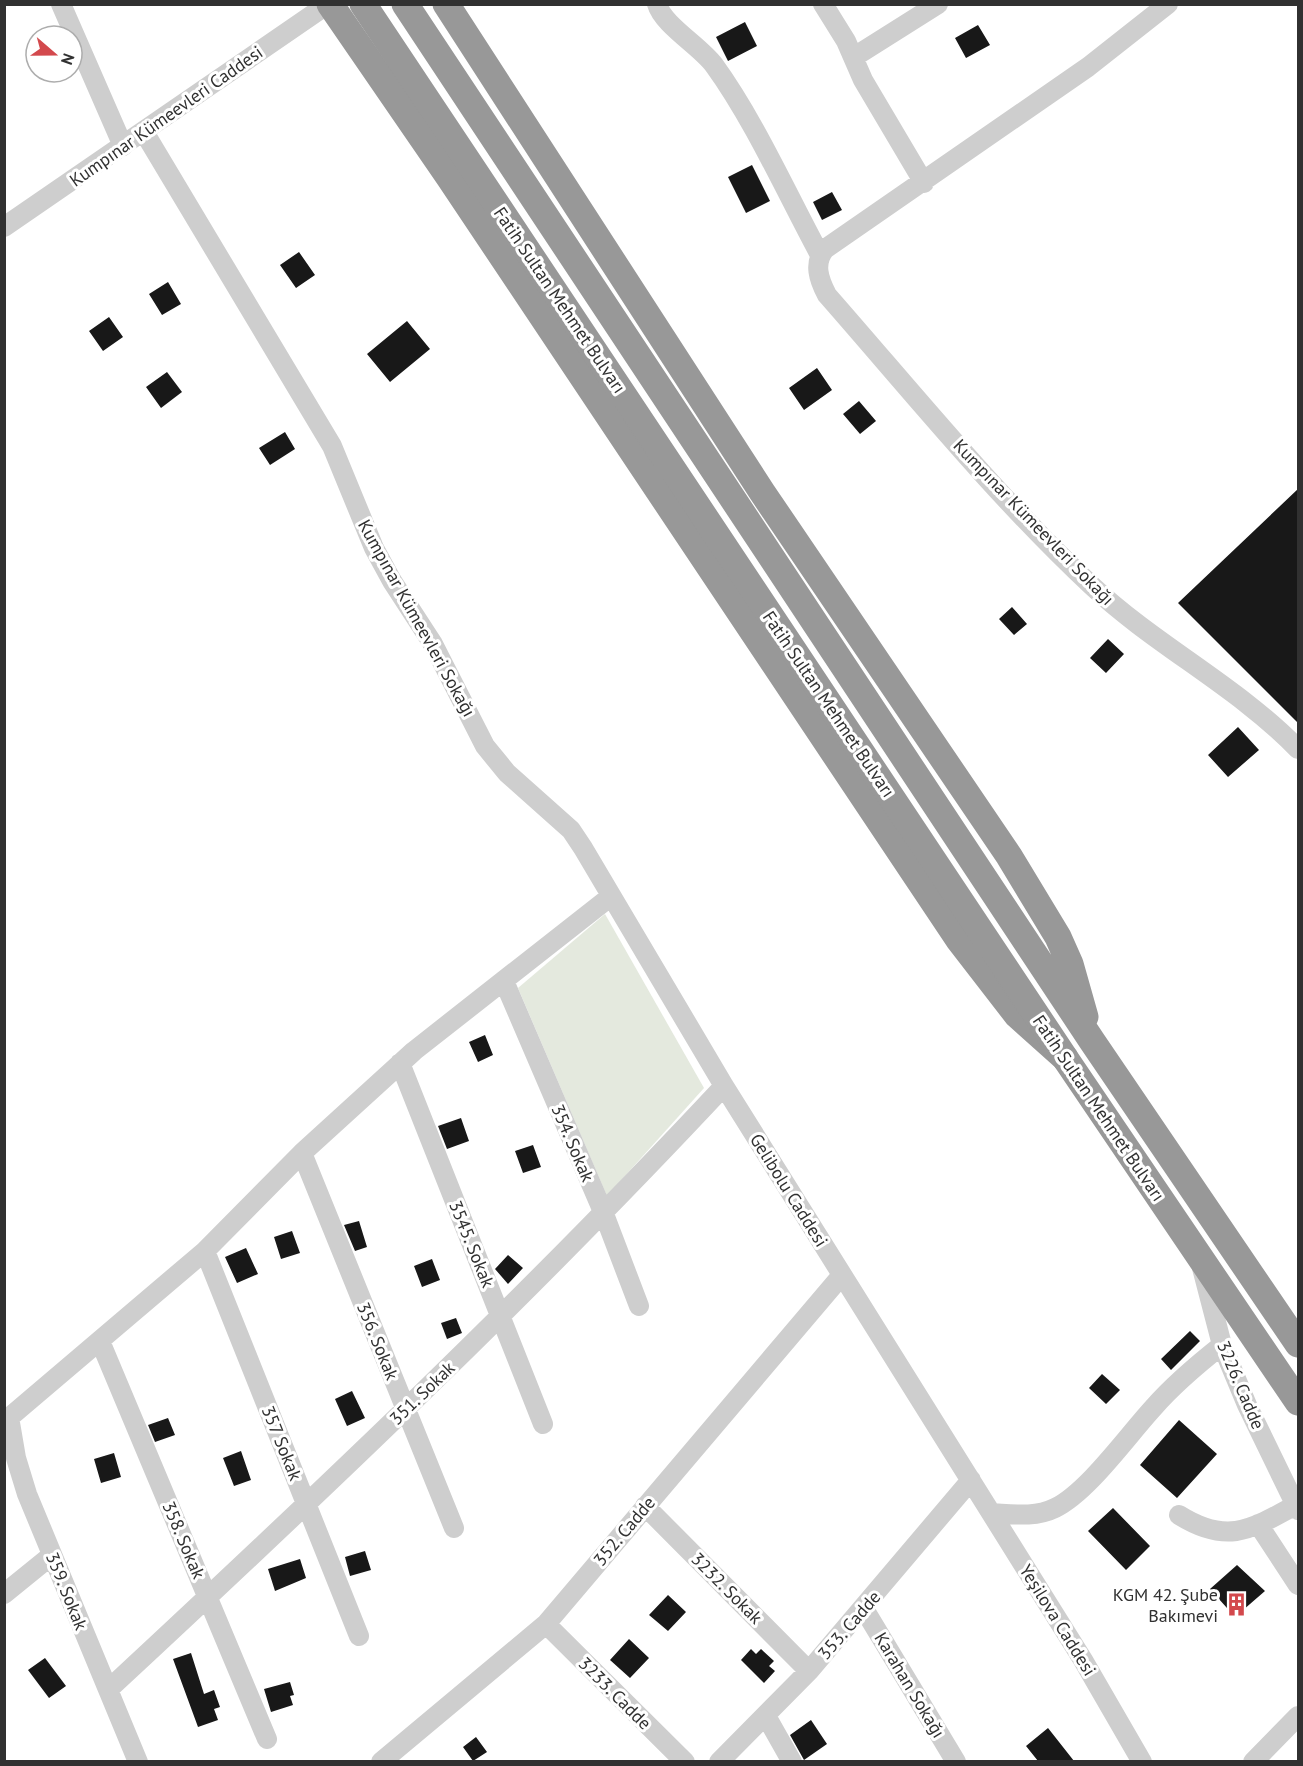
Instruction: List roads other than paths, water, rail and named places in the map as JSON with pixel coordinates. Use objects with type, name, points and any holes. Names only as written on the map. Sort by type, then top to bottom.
[{"type":"highway","points":[[329,4],[449,177],[958,940],[1017,1015],[1065,1058]]},
{"type":"highway","name":"Fatih Sultan Mehmet Bulvarı","points":[[363,4],[1065,1058],[1299,1402]]},
{"type":"highway","name":"Fatih Sultan Mehmet Bulvarı","points":[[405,4],[1092,1041],[1299,1344]]},
{"type":"highway","points":[[446,4],[762,492],[1009,856],[1058,937],[1070,964],[1092,1041]]},
{"type":"street","points":[[61,4],[123,146]]},
{"type":"street","points":[[329,4],[356,20],[372,22],[387,18],[405,4]]},
{"type":"street","name":"Kumpınar Kümeevleri Caddesi","points":[[4,227],[329,4]]},
{"type":"street","name":"Kumpınar Kümeevleri Sokağı","points":[[657,4],[668,19],[712,63],[747,119],[820,255],[818,273],[827,295],[1043,537],[1121,612],[1159,642],[1253,708],[1299,749]]},
{"type":"street","points":[[823,4],[854,57],[863,80],[924,183]]},
{"type":"street","points":[[854,57],[938,4]]},
{"type":"street","points":[[820,255],[1088,67],[1168,4]]},
{"type":"street","name":"Kumpınar Kümeevleri Sokağı","points":[[144,132],[332,446],[375,548],[461,695],[485,746],[507,773],[571,830],[610,897]]},
{"type":"street","points":[[7,1420],[205,1251],[302,1153],[400,1063],[610,897]]},
{"type":"street","name":"Gelibolu Caddesi","points":[[610,897],[724,1086],[971,1480]]},
{"type":"street","name":"354. Sokak","points":[[504,981],[604,1214],[639,1306]]},
{"type":"street","name":"3545. Sokak","points":[[400,1063],[543,1424]]},
{"type":"street","name":"351. Sokak","points":[[109,1689],[501,1318],[604,1214],[724,1086]]},
{"type":"street","name":"356. Sokak","points":[[302,1153],[454,1528]]},
{"type":"street","name":"357 Sokak","points":[[205,1251],[359,1636]]},
{"type":"street","name":"3226. Cadde","points":[[1198,1254],[1222,1345],[1297,1508]]},
{"type":"street","name":"352. Cadde","points":[[381,1761],[546,1624],[842,1275]]},
{"type":"street","name":"358. Sokak","points":[[100,1341],[267,1739]]},
{"type":"street","points":[[991,1513],[1041,1513],[1054,1509],[1077,1493],[1155,1405],[1183,1377],[1222,1345]]},
{"type":"street","name":"359. Sokak","points":[[7,1420],[16,1458],[52,1555],[138,1761]]},
{"type":"street","name":"Yeşilova Caddesi","points":[[971,1480],[1090,1670],[1142,1761]]},
{"type":"street","name":"353. Cadde","points":[[719,1761],[766,1716],[864,1610],[971,1480]]},
{"type":"street","name":"3232. Sokak","points":[[645,1506],[809,1671]]},
{"type":"street","points":[[1179,1515],[1211,1532],[1241,1530],[1297,1508]]},
{"type":"street","points":[[1258,1524],[1299,1585]]},
{"type":"street","points":[[4,1594],[52,1555]]},
{"type":"street","name":"Karahan Sokağı","points":[[864,1610],[956,1761]]},
{"type":"street","name":"3233. Cadde","points":[[546,1624],[685,1761]]},
{"type":"street","points":[[766,1716],[792,1761]]},
{"type":"street","points":[[1253,1761],[1299,1716]]},
{"type":"place","name":"KGM 42. Şube Bakımevi","points":[[1236,1604]]}]
